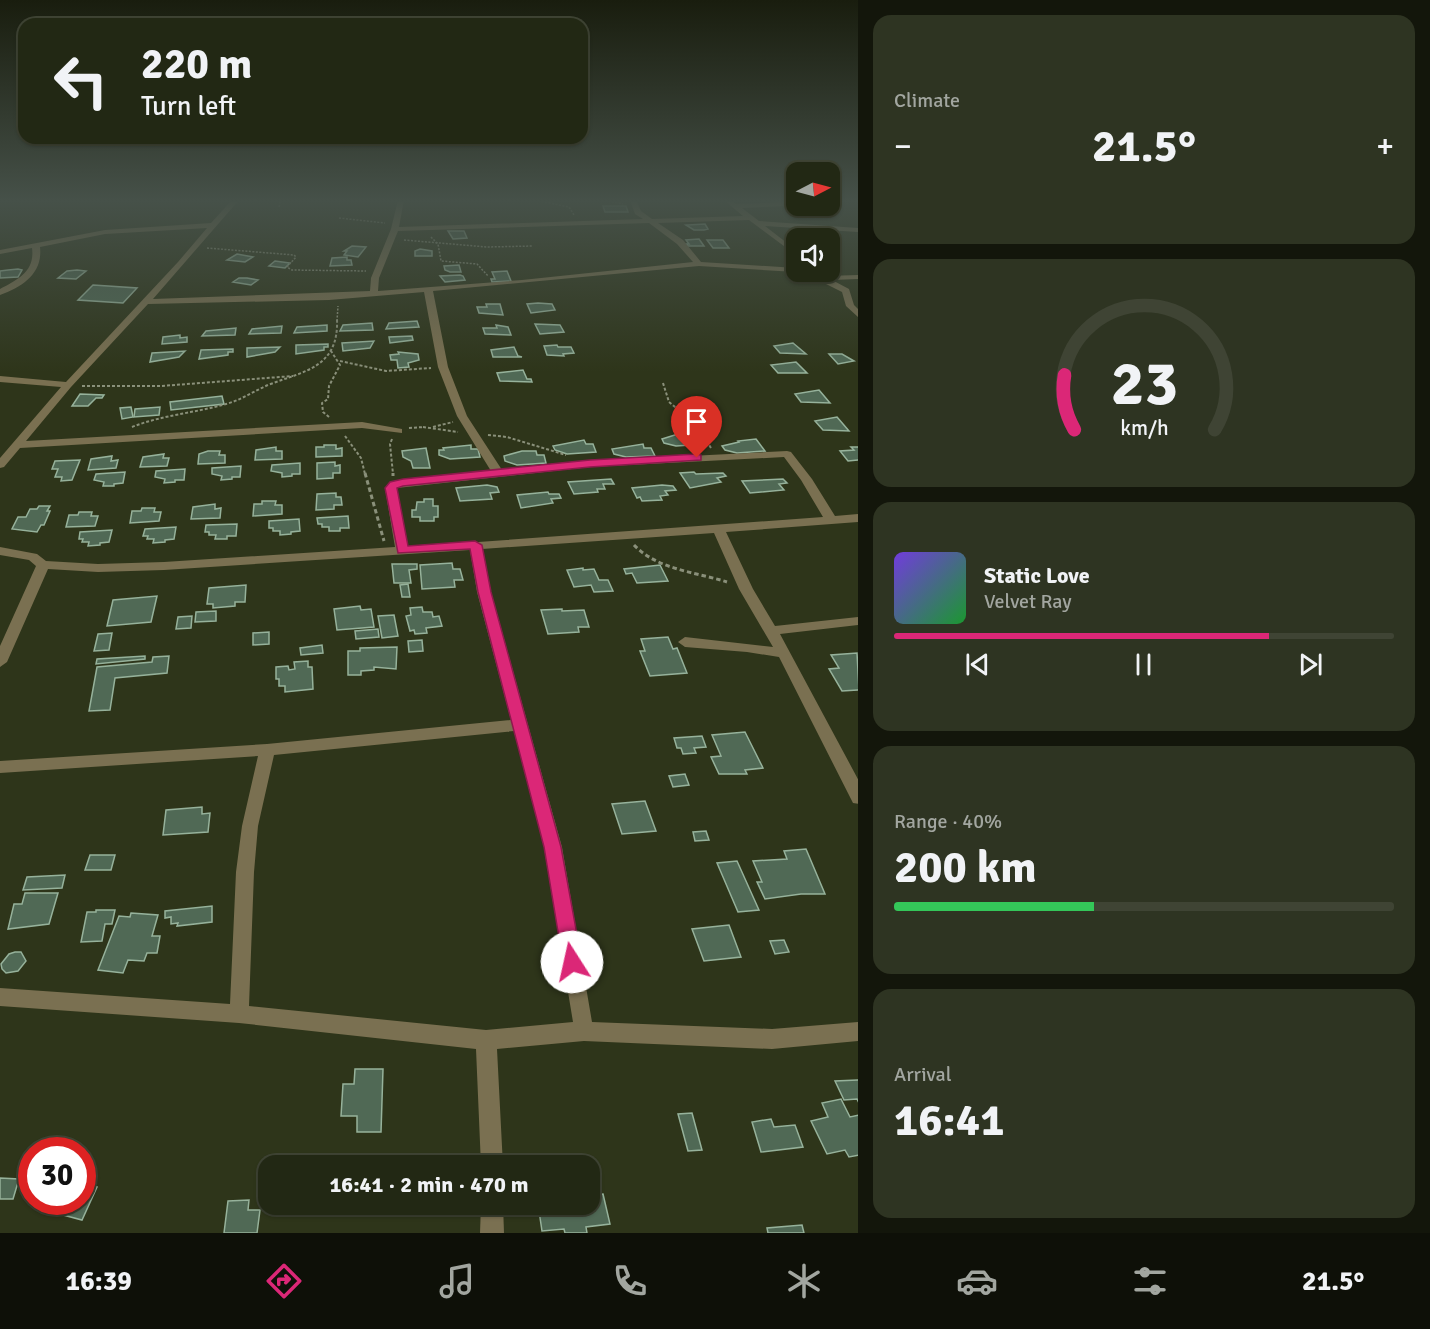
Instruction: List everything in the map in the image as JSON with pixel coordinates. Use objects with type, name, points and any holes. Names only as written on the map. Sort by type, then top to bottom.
[{"type":"street","points":[[0,292],[19,282],[35,267],[38,258]]},
{"type":"street","points":[[0,465],[68,385],[186,258]]},
{"type":"street","points":[[374,292],[377,271],[382,258]]},
{"type":"street","points":[[693,258],[699,264]]},
{"type":"street","points":[[144,302],[259,300],[352,295],[497,284],[699,264],[786,269]]},
{"type":"street","points":[[840,276],[858,277]]},
{"type":"street","points":[[831,282],[846,291],[850,306],[858,315]]},
{"type":"street","points":[[428,288],[443,367],[462,416],[499,474]]},
{"type":"street","points":[[0,379],[68,385]]},
{"type":"street","points":[[19,445],[336,426],[371,425],[398,432]]},
{"type":"street","points":[[402,550],[391,488],[394,484],[590,464],[718,456],[789,455],[831,520]]},
{"type":"street","points":[[0,551],[33,557],[43,565],[133,568],[631,536],[858,518]]},
{"type":"street","points":[[718,529],[746,589],[784,654],[858,798]]},
{"type":"street","points":[[475,545],[484,592],[553,847],[584,1031]]},
{"type":"street","points":[[0,662],[43,565]]},
{"type":"street","points":[[770,631],[858,621]]},
{"type":"street","points":[[685,642],[747,647],[784,654]]},
{"type":"street","points":[[0,766],[267,750],[521,725]]},
{"type":"street","points":[[239,1014],[246,860],[250,826],[267,750]]},
{"type":"street","points":[[0,997],[239,1014],[486,1040],[584,1031],[772,1039],[858,1030]]},
{"type":"street","points":[[486,1040],[491,1155]]},
{"type":"street","points":[[492,1215],[492,1233]]},
{"type":"path","points":[[296,258],[287,267],[292,270],[377,271]]},
{"type":"path","points":[[440,258],[441,261],[477,264],[488,276],[486,279],[497,284]]},
{"type":"path","points":[[112,438],[144,422],[225,404],[277,381],[302,375],[313,369],[331,351],[337,339],[339,303],[352,295]]},
{"type":"path","points":[[331,351],[340,365],[329,386],[328,399],[322,404],[323,412],[361,458],[378,512],[386,552]]},
{"type":"path","points":[[338,360],[386,371],[443,367]]},
{"type":"path","points":[[68,385],[116,388],[150,387],[302,375]]},
{"type":"path","points":[[663,383],[671,406],[697,425],[718,456]]},
{"type":"path","points":[[423,428],[447,425],[462,416]]},
{"type":"path","points":[[394,484],[390,444],[393,435],[409,428],[507,436],[590,464]]},
{"type":"path","points":[[631,536],[634,545],[643,554],[684,572],[720,579],[746,589]]},
{"type":"building","points":[[231,258],[252,258],[245,262],[227,260]]},
{"type":"building","points":[[332,258],[347,258],[347,260],[351,260],[352,265],[330,266]]},
{"type":"building","points":[[275,261],[290,263],[285,268],[269,266]]},
{"type":"building","points":[[459,265],[461,272],[450,272],[445,270],[444,266]]},
{"type":"building","points":[[22,270],[18,277],[0,278],[0,271]]},
{"type":"building","points":[[67,271],[86,271],[76,279],[58,278]]},
{"type":"building","points":[[507,271],[511,281],[492,282],[491,279],[495,279],[492,272]]},
{"type":"building","points":[[460,275],[465,280],[445,282],[440,276]]},
{"type":"building","points":[[239,278],[258,280],[251,285],[233,282]]},
{"type":"building","points":[[93,285],[137,288],[123,303],[78,300]]},
{"type":"building","points":[[486,304],[500,304],[503,315],[479,313],[477,307],[487,307]]},
{"type":"building","points":[[527,304],[552,304],[555,310],[531,313]]},
{"type":"building","points":[[417,321],[419,327],[386,329],[389,323]]},
{"type":"building","points":[[372,323],[373,330],[340,331],[343,325]]},
{"type":"building","points":[[535,324],[560,325],[564,332],[540,334]]},
{"type":"building","points":[[327,325],[327,331],[294,333],[297,327]]},
{"type":"building","points":[[496,325],[508,327],[511,335],[485,334],[483,328],[497,328]]},
{"type":"building","points":[[282,326],[281,333],[249,334],[252,329]]},
{"type":"building","points":[[236,328],[235,335],[202,336],[206,331]]},
{"type":"building","points":[[180,335],[180,338],[187,337],[187,342],[162,344],[163,337]]},
{"type":"building","points":[[412,336],[413,340],[390,343],[389,337]]},
{"type":"building","points":[[374,341],[370,348],[343,351],[342,343]]},
{"type":"building","points":[[793,343],[806,354],[780,353],[774,346]]},
{"type":"building","points":[[328,344],[324,350],[296,354],[296,345]]},
{"type":"building","points":[[557,345],[558,347],[571,347],[574,353],[563,354],[564,356],[547,355],[544,346]]},
{"type":"building","points":[[280,347],[275,352],[247,357],[247,348]]},
{"type":"building","points":[[514,347],[518,356],[522,357],[493,357],[491,350]]},
{"type":"building","points":[[233,349],[233,352],[228,352],[228,355],[199,359],[201,350]]},
{"type":"building","points":[[185,351],[179,357],[150,362],[152,353]]},
{"type":"building","points":[[398,352],[418,354],[419,360],[408,363],[409,367],[398,368],[397,360],[391,360],[390,355],[399,354]]},
{"type":"building","points":[[829,354],[842,354],[854,361],[838,364]]},
{"type":"building","points":[[796,362],[807,373],[778,373],[771,365]]},
{"type":"building","points":[[523,370],[527,379],[531,379],[532,382],[500,381],[497,373]]},
{"type":"building","points":[[819,390],[830,403],[801,402],[795,394]]},
{"type":"building","points":[[80,394],[104,395],[102,398],[96,398],[88,406],[72,406]]},
{"type":"building","points":[[222,396],[224,404],[171,410],[170,402]]},
{"type":"building","points":[[131,407],[133,417],[122,419],[120,408]]},
{"type":"building","points":[[160,407],[159,415],[134,417],[135,409]]},
{"type":"building","points":[[837,417],[849,431],[823,430],[815,421]]},
{"type":"building","points":[[698,433],[705,444],[676,446],[664,443],[662,439],[678,434]]},
{"type":"building","points":[[756,439],[765,451],[737,453],[725,450],[722,446],[738,441]]},
{"type":"building","points":[[584,440],[586,444],[593,444],[596,452],[567,454],[555,450],[553,446]]},
{"type":"building","points":[[643,444],[644,448],[651,448],[655,456],[626,457],[614,454],[612,449]]},
{"type":"building","points":[[324,445],[336,445],[336,449],[342,448],[342,456],[316,457],[316,447],[324,447]]},
{"type":"building","points":[[471,445],[471,449],[478,449],[480,457],[450,459],[439,455],[439,450],[444,450],[443,448]]},
{"type":"building","points":[[276,447],[276,451],[282,451],[282,459],[255,460],[256,450]]},
{"type":"building","points":[[851,447],[858,447],[858,460],[848,461],[840,451],[854,450]]},
{"type":"building","points":[[426,448],[430,468],[413,468],[411,461],[403,457],[402,451]]},
{"type":"building","points":[[220,451],[219,455],[225,455],[225,463],[198,464],[199,454]]},
{"type":"building","points":[[522,451],[536,451],[537,455],[544,455],[546,463],[517,465],[505,461],[504,456]]},
{"type":"building","points":[[164,454],[163,458],[169,458],[167,466],[140,467],[143,457]]},
{"type":"building","points":[[112,456],[111,461],[118,460],[116,468],[88,470],[91,459]]},
{"type":"building","points":[[80,460],[72,480],[61,481],[62,477],[55,477],[58,469],[52,469],[55,461]]},
{"type":"building","points":[[335,462],[335,466],[340,465],[340,473],[333,473],[333,478],[317,479],[317,463]]},
{"type":"building","points":[[300,463],[300,474],[282,477],[282,473],[271,471],[272,465]]},
{"type":"building","points":[[241,466],[240,477],[221,480],[222,476],[212,474],[212,468]]},
{"type":"building","points":[[185,469],[184,480],[164,483],[165,479],[155,477],[156,471]]},
{"type":"building","points":[[125,472],[123,483],[114,484],[114,486],[103,486],[104,482],[94,480],[96,474]]},
{"type":"building","points":[[694,472],[696,474],[723,473],[726,476],[717,478],[721,482],[690,488],[680,473]]},
{"type":"building","points":[[611,479],[614,484],[603,484],[605,489],[597,489],[598,492],[574,494],[568,482]]},
{"type":"building","points":[[783,479],[787,483],[779,484],[784,490],[750,493],[742,481]]},
{"type":"building","points":[[487,485],[497,487],[499,492],[490,493],[492,499],[460,501],[456,488]]},
{"type":"building","points":[[673,486],[676,490],[665,491],[668,495],[660,496],[662,500],[642,501],[640,497],[637,498],[632,488]]},
{"type":"building","points":[[548,492],[559,494],[561,498],[551,499],[553,503],[521,508],[517,495]]},
{"type":"building","points":[[336,493],[336,497],[341,497],[342,505],[334,505],[334,509],[316,510],[317,494]]},
{"type":"building","points":[[424,499],[433,499],[433,506],[438,506],[438,517],[434,517],[434,521],[420,521],[420,517],[412,517],[412,510],[416,510],[417,502],[424,502]]},
{"type":"building","points":[[262,501],[276,501],[275,505],[282,505],[282,514],[253,516],[254,504],[262,504]]},
{"type":"building","points":[[215,504],[215,509],[221,508],[220,518],[191,519],[193,507]]},
{"type":"building","points":[[39,506],[50,506],[47,511],[50,511],[44,525],[41,525],[37,532],[12,529],[18,517],[26,517],[30,509],[37,509]]},
{"type":"building","points":[[142,508],[155,508],[154,512],[161,512],[159,521],[130,523],[132,511],[141,511]]},
{"type":"building","points":[[79,512],[92,512],[91,516],[98,516],[95,526],[66,527],[69,515],[78,515]]},
{"type":"building","points":[[348,516],[349,528],[340,528],[340,531],[329,531],[329,527],[322,527],[322,524],[318,524],[317,518]]},
{"type":"building","points":[[299,519],[300,531],[291,532],[291,534],[280,535],[280,531],[273,531],[273,528],[269,528],[269,521]]},
{"type":"building","points":[[237,524],[236,536],[227,536],[227,539],[215,539],[216,535],[209,535],[209,532],[205,532],[206,525]]},
{"type":"building","points":[[176,527],[174,539],[165,540],[165,542],[153,543],[154,539],[147,539],[148,536],[143,536],[145,529]]},
{"type":"building","points":[[112,530],[109,542],[100,543],[100,545],[88,546],[89,542],[82,542],[83,539],[79,539],[80,532]]},
{"type":"building","points":[[452,563],[453,569],[460,569],[463,580],[454,580],[455,587],[422,589],[420,565]]},
{"type":"building","points":[[392,564],[417,564],[417,569],[409,570],[411,583],[394,583]]},
{"type":"building","points":[[660,565],[668,581],[637,583],[632,573],[626,574],[624,569]]},
{"type":"building","points":[[583,568],[583,570],[594,569],[599,580],[608,580],[613,591],[594,592],[591,585],[574,587],[567,570]]},
{"type":"building","points":[[408,584],[410,597],[402,597],[400,585]]},
{"type":"building","points":[[246,585],[245,602],[235,602],[235,606],[213,608],[213,604],[207,604],[209,588]]},
{"type":"building","points":[[157,596],[151,622],[107,626],[113,600]]},
{"type":"building","points":[[360,606],[361,610],[371,609],[374,627],[337,630],[334,609]]},
{"type":"building","points":[[422,607],[423,612],[432,612],[433,617],[439,616],[442,626],[426,628],[427,633],[415,634],[414,630],[410,631],[406,616],[411,615],[410,608]]},
{"type":"building","points":[[562,609],[562,611],[584,610],[589,627],[578,627],[579,632],[548,634],[541,610]]},
{"type":"building","points":[[216,611],[216,621],[195,622],[196,612]]},
{"type":"building","points":[[394,615],[398,636],[382,638],[378,616]]},
{"type":"building","points":[[192,616],[191,628],[176,629],[178,617]]},
{"type":"building","points":[[378,629],[379,637],[356,639],[355,631]]},
{"type":"building","points":[[269,632],[269,644],[253,645],[253,633]]},
{"type":"building","points":[[112,633],[109,650],[94,651],[98,634]]},
{"type":"building","points":[[668,637],[673,649],[677,648],[687,673],[650,676],[640,651],[645,651],[641,639]]},
{"type":"building","points":[[422,640],[423,651],[409,652],[408,641]]},
{"type":"building","points":[[322,645],[323,653],[301,655],[300,648]]},
{"type":"building","points":[[397,647],[396,669],[374,667],[374,670],[361,671],[361,675],[348,675],[348,651],[360,651],[360,648]]},
{"type":"building","points":[[857,653],[858,690],[842,691],[829,669],[839,668],[831,655]]},
{"type":"building","points":[[145,656],[145,659],[96,664],[97,659]]},
{"type":"building","points":[[169,656],[167,673],[115,678],[110,710],[89,711],[97,667],[152,662],[153,657]]},
{"type":"building","points":[[308,661],[308,667],[312,667],[313,689],[285,692],[285,686],[279,686],[279,679],[276,679],[276,667],[288,666],[289,670],[295,669],[294,662]]},
{"type":"building","points":[[745,732],[763,768],[745,770],[747,774],[719,774],[711,757],[721,756],[712,735]]},
{"type":"building","points":[[702,736],[706,747],[694,748],[696,753],[683,754],[681,748],[677,748],[674,738]]},
{"type":"building","points":[[685,774],[689,785],[673,787],[669,776]]},
{"type":"building","points":[[645,801],[656,831],[622,834],[612,804]]},
{"type":"building","points":[[202,807],[202,814],[210,813],[208,832],[163,835],[166,810]]},
{"type":"building","points":[[706,831],[709,840],[695,841],[693,832]]},
{"type":"building","points":[[806,849],[825,894],[801,894],[765,899],[757,882],[762,882],[753,861],[787,859],[784,851]]},
{"type":"building","points":[[90,855],[115,855],[111,870],[85,870]]},
{"type":"building","points":[[737,861],[759,910],[738,912],[717,863]]},
{"type":"building","points":[[65,875],[62,888],[23,890],[27,877]]},
{"type":"building","points":[[25,893],[58,893],[49,924],[8,929],[14,904],[22,904]]},
{"type":"building","points":[[212,906],[212,922],[177,926],[178,923],[171,924],[171,917],[165,918],[165,911]]},
{"type":"building","points":[[96,910],[115,910],[112,924],[105,924],[102,941],[81,942],[87,912],[96,912]]},
{"type":"building","points":[[131,913],[158,915],[152,936],[160,936],[157,953],[147,953],[144,961],[128,960],[123,973],[98,970],[119,916],[130,917]]},
{"type":"building","points":[[729,925],[741,957],[704,961],[692,929]]},
{"type":"building","points":[[784,940],[789,952],[775,954],[770,941]]},
{"type":"building","points":[[21,952],[26,961],[18,971],[6,973],[1,964],[9,954]]},
{"type":"building","points":[[355,1069],[383,1069],[381,1132],[357,1132],[357,1116],[341,1116],[343,1084],[354,1084]]},
{"type":"building","points":[[858,1080],[858,1101],[857,1099],[844,1100],[835,1081]]},
{"type":"building","points":[[841,1099],[850,1117],[858,1115],[858,1155],[849,1157],[845,1150],[827,1154],[811,1121],[828,1117],[822,1103]]},
{"type":"building","points":[[692,1113],[702,1150],[688,1151],[678,1114]]},
{"type":"building","points":[[771,1119],[774,1127],[795,1125],[803,1147],[761,1152],[752,1122]]},
{"type":"building","points":[[0,1178],[18,1179],[13,1199],[0,1199]]},
{"type":"building","points":[[600,1194],[603,1194],[610,1224],[586,1227],[587,1233],[565,1233],[564,1229],[542,1231],[540,1215],[600,1215]]},
{"type":"building","points":[[249,1200],[248,1210],[258,1210],[259,1215],[257,1233],[224,1233],[228,1201]]},
{"type":"building","points":[[63,1215],[84,1215],[82,1220]]},
{"type":"building","points":[[802,1225],[804,1233],[768,1233],[767,1228]]},
{"type":"route","points":[[572,962],[553,847],[484,592],[475,545],[402,550],[391,488],[394,484],[403,482],[590,464],[697,458]]}]
